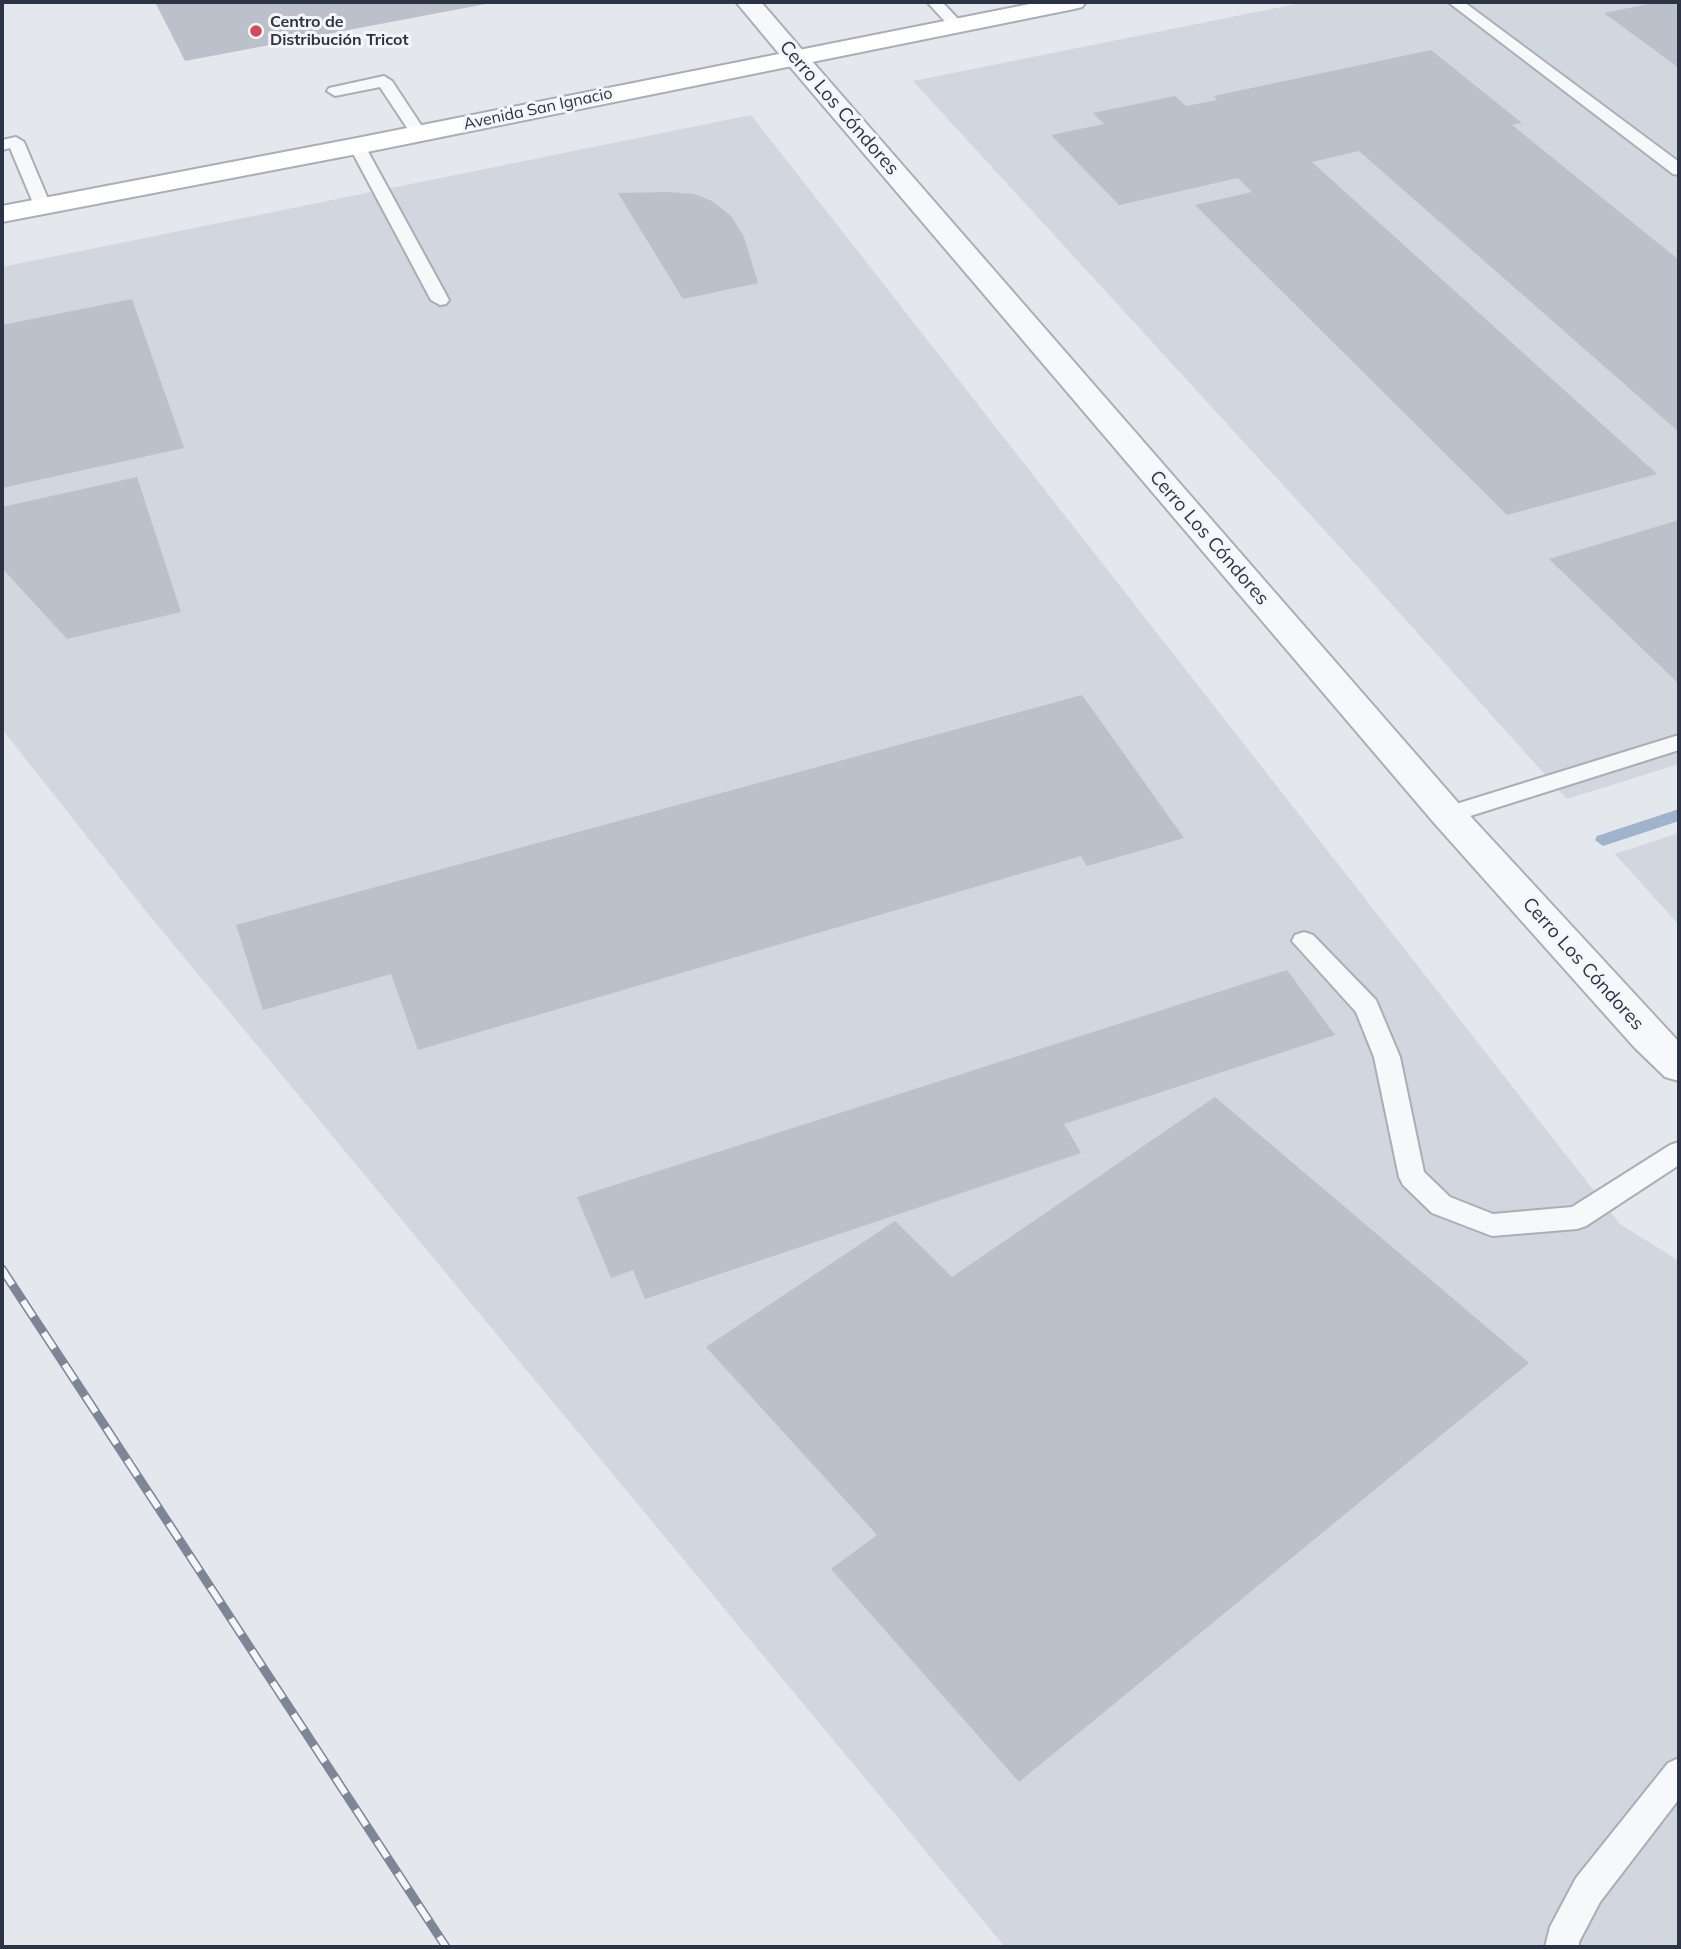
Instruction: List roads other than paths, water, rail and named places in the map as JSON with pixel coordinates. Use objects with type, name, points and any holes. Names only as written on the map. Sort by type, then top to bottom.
[{"type":"main road","name":"Avenida San Ignacio","points":[[2,214],[419,134],[1074,2]]},
{"type":"street","name":"Cerro Los Cóndores","points":[[748,2],[1448,815],[1648,1036],[1679,1066]]},
{"type":"lane","points":[[934,2],[956,25]]},
{"type":"lane","points":[[1455,2],[1679,170]]},
{"type":"lane","points":[[335,91],[384,81],[419,134]]},
{"type":"lane","points":[[2,145],[16,142],[42,206]]},
{"type":"lane","points":[[357,146],[440,300]]},
{"type":"lane","points":[[1448,815],[1679,742]]},
{"type":"lane","points":[[1304,942],[1367,1007],[1387,1057],[1412,1177],[1441,1205],[1492,1225],[1577,1218],[1679,1152]]},
{"type":"lane","points":[[1562,1947],[1562,1939],[1588,1890],[1679,1774]]},
{"type":"waterway","points":[[1603,840],[1679,815]]},
{"type":"railway","points":[[2,1269],[446,1947]]},
{"type":"place","name":"Centro de Distribución Tricot","points":[[256,31]]}]
